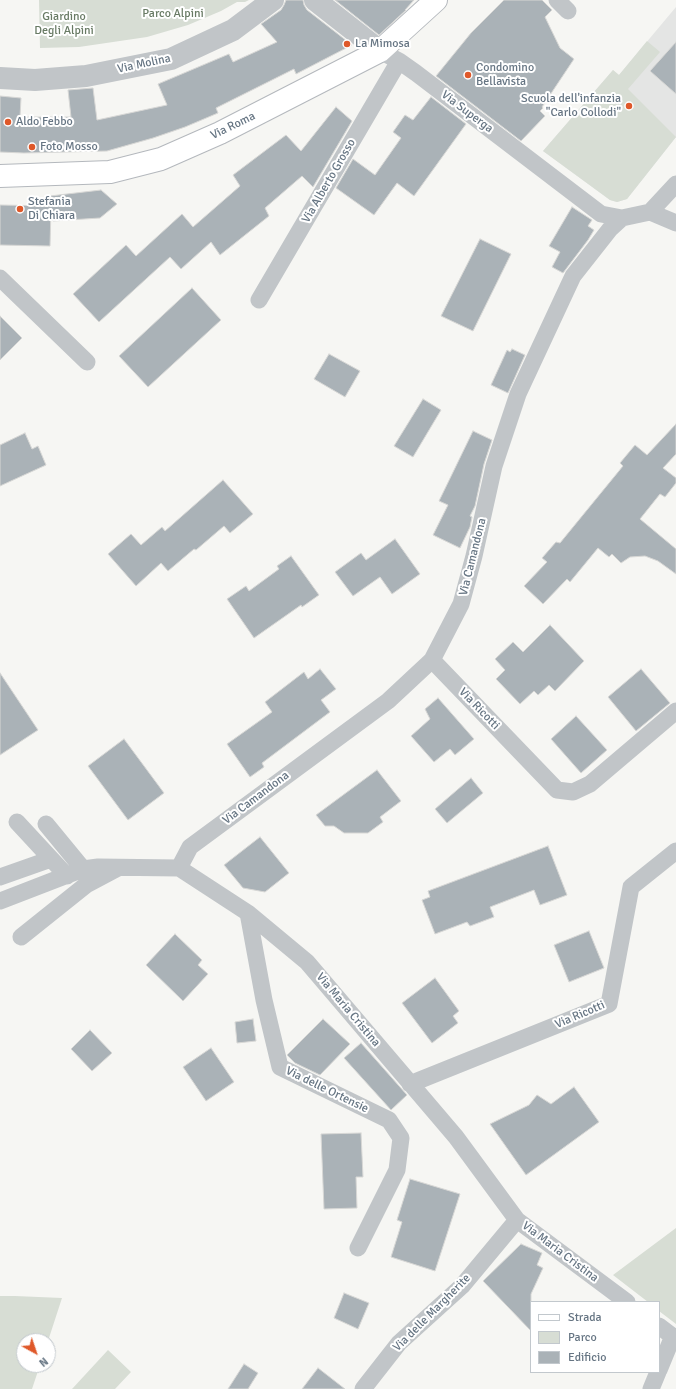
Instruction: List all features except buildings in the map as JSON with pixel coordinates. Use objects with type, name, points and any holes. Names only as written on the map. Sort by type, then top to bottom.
[{"type":"main road","name":"Via Roma","points":[[0,176],[110,172],[161,159],[220,133],[380,51],[436,0]]},
{"type":"street","name":"Via Molina","points":[[0,78],[35,80],[86,76],[172,59],[233,30],[272,0]]},
{"type":"street","name":"Via Superga","points":[[315,0],[380,51],[399,61],[601,214],[622,218]]},
{"type":"street","name":"Via Alberto Grosso","points":[[259,300],[399,61]]},
{"type":"street","points":[[622,218],[650,212],[676,184]]},
{"type":"street","points":[[650,212],[676,223]]},
{"type":"street","name":"Via Camandona","points":[[180,868],[190,847],[388,700],[432,660],[461,604],[474,556],[494,466],[518,394],[573,276],[610,230],[622,218]]},
{"type":"street","points":[[0,278],[87,362]]},
{"type":"street","name":"Via Ricotti","points":[[432,660],[557,790],[573,792],[590,784],[676,710]]},
{"type":"street","points":[[18,822],[67,876]]},
{"type":"street","points":[[46,824],[83,869]]},
{"type":"street","name":"Via Ricotti","points":[[410,1084],[609,1004],[631,887],[676,851]]},
{"type":"street","points":[[0,877],[52,859]]},
{"type":"street","points":[[0,901],[83,869],[98,867],[180,868]]},
{"type":"street","points":[[21,937],[86,885],[120,867]]},
{"type":"street","name":"Via Maria Cristina","points":[[180,868],[248,913],[307,962],[456,1137],[517,1220],[626,1301]]},
{"type":"street","name":"Via delle Ortensie","points":[[248,913],[264,1000],[280,1067],[389,1120],[401,1138],[397,1170],[358,1248]]},
{"type":"street","name":"Via delle Margherite","points":[[363,1389],[399,1343],[462,1286],[517,1220]]},
{"type":"street","points":[[660,1327],[674,1337],[660,1369]]},
{"type":"street","points":[[651,1389],[658,1373]]},
{"type":"shaded area","name":"Scuola dell'infanzia \"Carlo Collodi\"","points":[[676,7],[676,137],[627,199],[617,202],[610,200],[543,151],[613,70],[619,75]]},
{"type":"green space","name":"Giardino Degli Alpini","points":[[39,0],[249,0],[245,2],[237,2],[221,11],[188,25],[147,37],[79,47],[40,48]]},
{"type":"green space","name":"Scuola dell'infanzia \"Carlo Collodi\"","points":[[647,41],[660,52],[628,89],[676,137],[627,199],[617,202],[610,200],[543,151],[613,70],[619,75]]},
{"type":"green space","points":[[676,1228],[676,1324],[660,1312],[660,1301],[647,1301],[613,1275]]},
{"type":"green space","points":[[0,1296],[62,1298],[51,1333],[16,1333],[16,1373],[37,1373],[32,1389],[0,1389]]},
{"type":"green space","points":[[108,1350],[131,1372],[115,1389],[72,1389]]},
{"type":"place","name":"La Mimosa","points":[[347,44]]},
{"type":"place","name":"Condomino Bellavista","points":[[468,75]]},
{"type":"place","name":"Scuola dell'infanzia \"Carlo Collodi\"","points":[[629,106]]},
{"type":"place","name":"Aldo Febbo","points":[[8,122]]},
{"type":"place","name":"Foto Mosso","points":[[32,147]]},
{"type":"place","name":"Stefania Di Chiara","points":[[20,209]]},
{"type":"park label","name":"Parco Alpini","points":[[173,14]]}]
